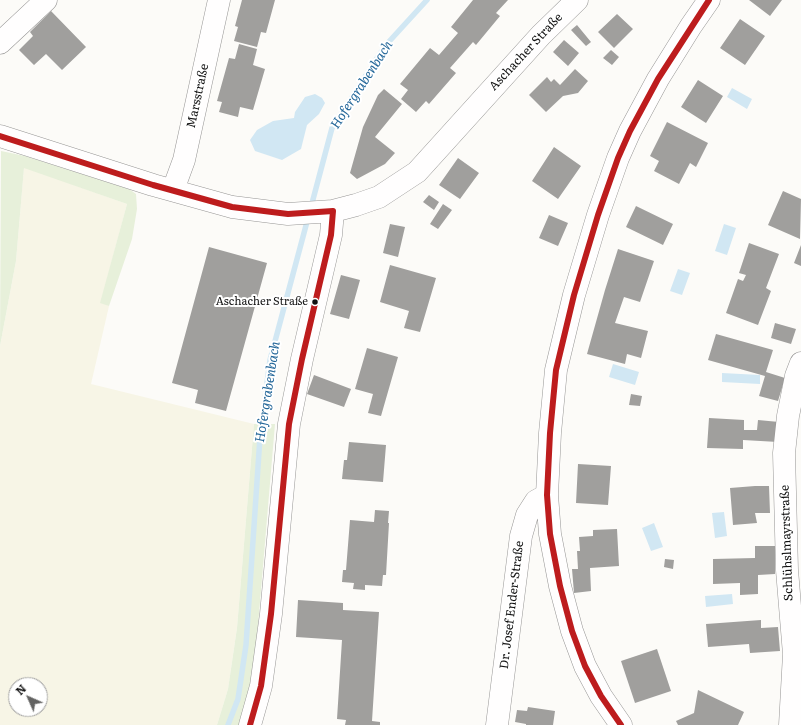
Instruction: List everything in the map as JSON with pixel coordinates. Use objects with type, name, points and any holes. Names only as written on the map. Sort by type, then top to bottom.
[{"type":"street","points":[[0,43],[46,0]]},
{"type":"street","name":"Marsstraße","points":[[173,190],[184,160],[219,0]]},
{"type":"street","points":[[621,725],[601,696],[585,666],[572,631],[560,586],[550,534],[547,495],[550,433],[556,370],[574,295],[598,215],[618,158],[630,131],[662,73],[709,0]]},
{"type":"street","name":"Aschacher Straße","points":[[0,136],[232,208],[288,214],[333,211],[379,197],[417,172],[567,3]]},
{"type":"street","points":[[250,725],[261,686],[271,614],[289,424],[331,235],[333,211]]},
{"type":"street","name":"Schlühslmayrstraße","points":[[790,725],[794,654],[787,570],[784,452],[788,416],[796,376],[801,363]]},
{"type":"street","name":"Dr. Josef Ender-Straße","points":[[497,725],[521,536],[527,515],[536,502],[547,495]]},
{"type":"shaded area","points":[[24,167],[127,204],[101,302],[109,306],[91,384],[254,424],[237,628],[228,689],[217,725],[0,725],[0,346],[16,261]]},
{"type":"green space","points":[[1,151],[25,156],[129,189],[136,194],[137,209],[132,239],[109,306],[100,303],[127,204],[24,168],[16,261],[0,346]]},
{"type":"green space","points":[[254,424],[275,424],[255,661],[246,708],[240,725],[217,725],[228,689],[237,628]]},
{"type":"water","points":[[732,88],[752,99],[747,109],[727,97]]},
{"type":"water","points":[[315,94],[322,98],[325,103],[319,114],[307,125],[301,149],[282,160],[255,151],[250,140],[257,130],[273,121],[294,118],[295,112],[305,97]]},
{"type":"water","points":[[724,224],[736,228],[727,255],[715,251]]},
{"type":"water","points":[[678,269],[690,273],[682,295],[670,291]]},
{"type":"water","points":[[613,364],[639,372],[635,385],[609,377]]},
{"type":"water","points":[[722,373],[760,375],[760,384],[722,382]]},
{"type":"water","points":[[724,512],[727,536],[715,538],[712,513]]},
{"type":"water","points":[[654,523],[663,547],[651,551],[642,528]]},
{"type":"water","points":[[732,594],[733,604],[706,607],[705,596]]},
{"type":"building","points":[[242,0],[275,0],[266,33],[261,32],[257,47],[234,41],[238,27],[235,26]]},
{"type":"building","points":[[473,0],[508,0],[496,13],[500,16],[476,45],[473,42],[450,68],[456,73],[429,104],[426,101],[416,112],[401,99],[408,90],[400,84],[430,48],[439,55],[458,33],[451,27]]},
{"type":"building","points":[[749,0],[782,0],[770,16]]},
{"type":"building","points":[[51,11],[86,47],[62,70],[46,54],[34,65],[19,50],[33,36],[30,32]]},
{"type":"building","points":[[617,14],[633,29],[614,48],[598,32]]},
{"type":"building","points":[[740,19],[765,36],[745,65],[720,48]]},
{"type":"building","points":[[577,25],[591,42],[586,46],[571,30]]},
{"type":"building","points":[[564,40],[579,53],[568,66],[553,52]]},
{"type":"building","points":[[239,44],[257,49],[253,65],[265,69],[253,110],[240,107],[238,117],[219,112],[222,102],[217,101],[229,58],[235,59]]},
{"type":"building","points":[[611,50],[619,57],[612,65],[603,58]]},
{"type":"building","points":[[575,69],[588,81],[578,93],[563,96],[546,112],[529,95],[547,77],[551,82],[554,79],[560,85]]},
{"type":"building","points":[[698,80],[723,96],[706,123],[681,107]]},
{"type":"building","points":[[384,89],[402,104],[375,137],[395,153],[385,164],[357,179],[350,173],[363,127],[378,95]]},
{"type":"building","points":[[667,122],[708,143],[696,167],[690,163],[679,184],[654,171],[659,161],[650,156]]},
{"type":"building","points":[[554,147],[581,166],[558,199],[532,181]]},
{"type":"building","points":[[458,158],[479,173],[460,199],[439,185]]},
{"type":"building","points":[[783,191],[801,199],[800,239],[768,225]]},
{"type":"building","points":[[429,195],[439,202],[434,210],[423,202]]},
{"type":"building","points":[[443,204],[452,210],[438,229],[430,224]]},
{"type":"building","points":[[636,206],[673,224],[663,245],[626,227]]},
{"type":"building","points":[[549,215],[568,223],[558,246],[539,238]]},
{"type":"building","points":[[390,224],[405,227],[398,257],[383,253]]},
{"type":"building","points":[[749,243],[779,254],[766,288],[771,291],[758,325],[726,313],[738,279],[743,281],[746,275],[739,273]]},
{"type":"building","points":[[801,245],[801,266],[794,263]]},
{"type":"building","points":[[209,247],[267,263],[226,411],[195,403],[198,390],[172,383]]},
{"type":"building","points":[[618,249],[654,261],[640,302],[624,297],[615,323],[648,331],[641,358],[627,354],[625,364],[587,354]]},
{"type":"building","points":[[390,265],[436,278],[420,332],[404,328],[409,311],[380,302]]},
{"type":"building","points":[[341,275],[360,280],[349,319],[330,314]]},
{"type":"building","points":[[775,323],[796,329],[791,344],[771,338]]},
{"type":"building","points":[[716,334],[773,350],[766,372],[785,378],[778,401],[759,396],[765,376],[708,360]]},
{"type":"building","points":[[367,348],[398,357],[381,416],[368,413],[373,394],[355,389]]},
{"type":"building","points":[[314,375],[351,389],[344,407],[307,394]]},
{"type":"building","points":[[631,394],[642,396],[640,406],[629,405]]},
{"type":"building","points":[[709,418],[744,420],[744,430],[757,430],[758,420],[779,422],[778,442],[743,440],[743,449],[707,448]]},
{"type":"building","points":[[349,442],[386,445],[383,482],[342,479],[344,460],[347,460]]},
{"type":"building","points":[[578,464],[611,466],[608,505],[576,503]]},
{"type":"building","points":[[769,486],[770,513],[755,513],[757,523],[733,525],[730,488]]},
{"type":"building","points":[[375,510],[389,511],[386,575],[383,575],[382,586],[365,585],[365,590],[353,589],[354,583],[342,582],[343,570],[346,570],[350,520],[374,522]]},
{"type":"building","points":[[617,529],[619,566],[590,568],[591,591],[574,593],[572,569],[578,569],[577,551],[580,551],[579,537],[593,536],[593,530]]},
{"type":"building","points":[[755,546],[775,546],[775,574],[758,575],[758,594],[740,595],[740,583],[713,584],[713,559],[755,558]]},
{"type":"building","points":[[665,559],[674,560],[673,569],[664,567]]},
{"type":"building","points":[[298,600],[343,603],[343,610],[379,612],[372,721],[380,722],[380,725],[345,725],[346,720],[337,719],[342,640],[296,637]]},
{"type":"building","points":[[761,620],[761,628],[778,627],[780,651],[750,653],[749,644],[708,647],[706,624]]},
{"type":"building","points":[[657,649],[671,691],[635,703],[621,661]]},
{"type":"building","points":[[698,690],[744,712],[738,725],[678,725],[676,721],[694,713]]},
{"type":"building","points":[[528,707],[555,711],[553,725],[526,725],[515,722],[517,710],[527,711]]},
{"type":"waterway","name":"Hofergrabenbach","points":[[311,207],[332,128],[385,46],[427,0]]},
{"type":"waterway","name":"Hofergrabenbach","points":[[228,725],[238,699],[246,645],[260,437],[270,360],[308,218]]},
{"type":"transit line","points":[[621,725],[601,696],[585,666],[572,631],[560,586],[550,534],[547,495],[550,433],[556,370],[574,295],[598,215],[618,158],[630,131],[658,79],[709,0]]},
{"type":"transit line","points":[[0,136],[153,185],[232,207],[288,214],[333,211],[331,235],[302,359],[289,424],[271,614],[261,686],[250,725]]},
{"type":"place","name":"Aschacher Straße","points":[[315,302]]}]
